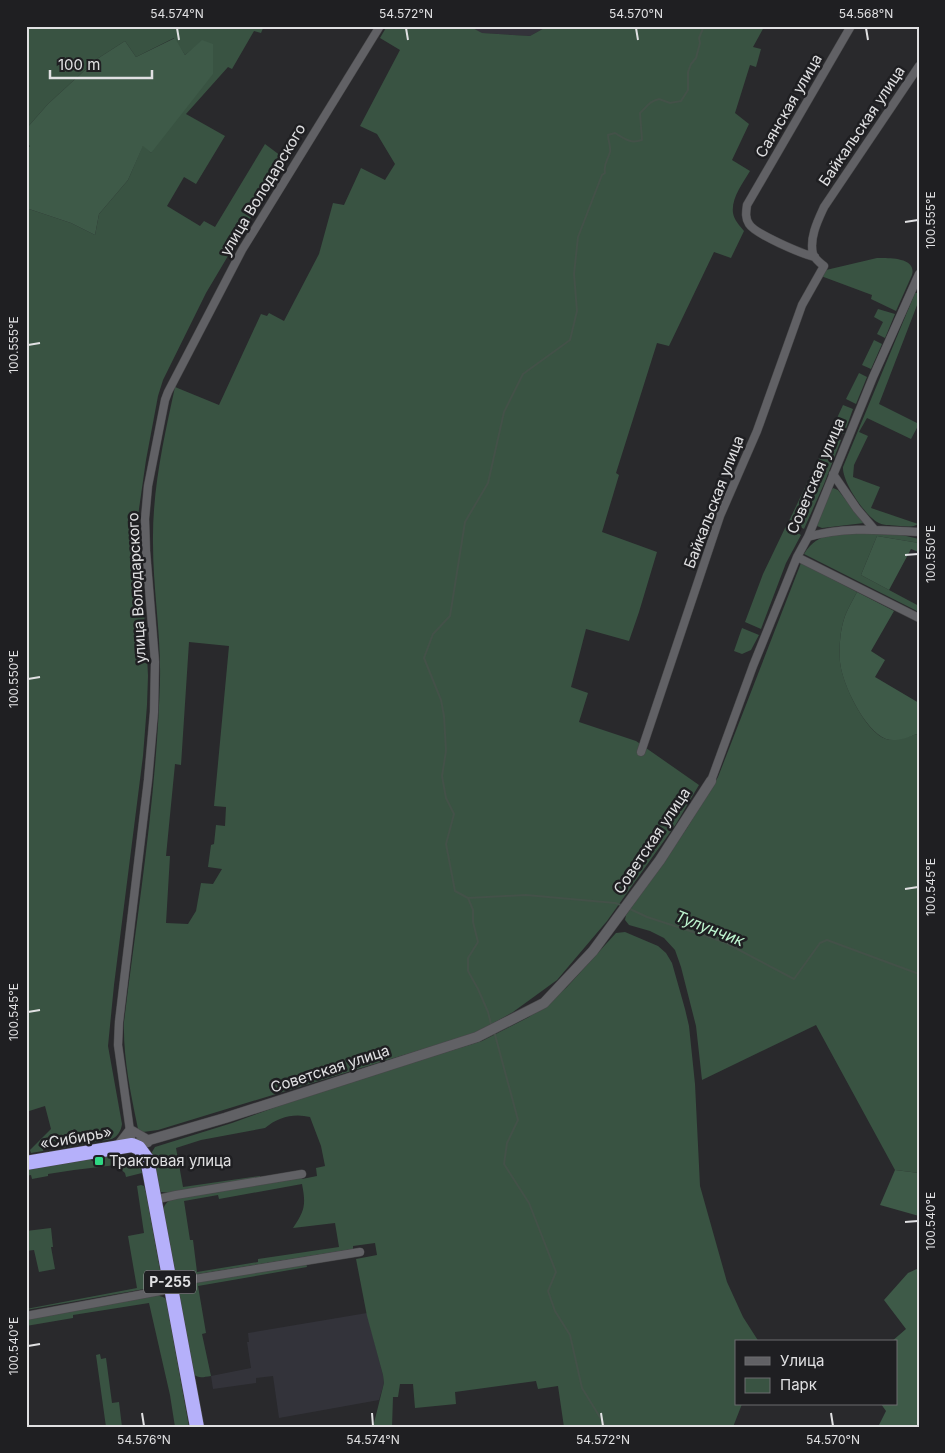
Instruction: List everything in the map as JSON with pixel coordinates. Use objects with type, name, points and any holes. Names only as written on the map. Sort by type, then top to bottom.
[{"type":"highway","name":"«Сибирь»","points":[[26,1163],[132,1144]]},
{"type":"highway","points":[[132,1144],[144,1154]]},
{"type":"highway","name":"Р-255","points":[[144,1154],[149,1167],[197,1427]]},
{"type":"street","name":"улица Володарского","points":[[132,1144],[118,1045],[119,1022],[148,780],[154,712],[155,662],[145,519],[148,486],[165,400],[242,250],[312,133],[380,26]]},
{"type":"street","name":"Саянская улица","points":[[815,257],[800,253],[755,230],[745,216],[746,205],[851,26]]},
{"type":"street","name":"Байкальская улица","points":[[641,752],[720,516],[757,431],[802,305],[824,266],[813,254],[812,241],[816,224],[824,207],[919,66]]},
{"type":"street","name":"Советская улица","points":[[132,1144],[225,1118],[477,1037],[544,1003],[593,951],[660,860],[711,780],[753,666],[797,558],[808,537],[874,376],[917,285],[919,274]]},
{"type":"street","points":[[833,474],[874,529]]},
{"type":"street","points":[[808,537],[822,532],[874,529],[919,532]]},
{"type":"street","points":[[797,558],[919,618]]},
{"type":"street","points":[[117,1147],[130,1129],[149,1140],[144,1154]]},
{"type":"street","points":[[154,1200],[302,1174]]},
{"type":"street","points":[[26,1316],[170,1286],[360,1252]]},
{"type":"shaded area","points":[[469,26],[548,26],[530,36],[481,33]]},
{"type":"shaded area","points":[[367,1313],[383,1375],[384,1383],[379,1400],[279,1418],[273,1376],[256,1378],[256,1383],[213,1389],[211,1376],[251,1368],[247,1342],[249,1342],[248,1333]]},
{"type":"green space","points":[[26,26],[264,26],[261,33],[254,31],[232,69],[228,67],[186,114],[225,136],[196,184],[184,177],[167,206],[200,226],[204,221],[215,227],[265,144],[281,156],[297,132],[301,135],[206,293],[163,380],[158,396],[146,460],[137,523],[146,634],[147,705],[143,756],[108,1046],[122,1127],[118,1135],[112,1139],[61,1148],[55,1141],[47,1142],[43,1151],[31,1153],[30,1150],[51,1129],[45,1106],[26,1112],[26,208],[71,223],[95,235],[99,214],[128,180],[143,145],[151,153],[202,41],[185,55],[174,38],[136,57],[125,41],[97,59],[48,104],[26,129]]},
{"type":"green space","points":[[387,26],[469,26],[482,33],[530,36],[548,26],[769,26],[769,28],[764,27],[753,47],[761,49],[756,67],[750,65],[735,113],[749,124],[732,160],[750,171],[738,191],[733,207],[737,223],[744,231],[731,258],[714,252],[669,346],[657,343],[616,473],[619,475],[602,532],[657,552],[629,641],[586,629],[571,687],[588,693],[579,722],[636,741],[699,785],[676,824],[607,921],[557,980],[513,1012],[476,1033],[158,1130],[143,1132],[138,1129],[130,1086],[126,1060],[124,1022],[151,808],[158,722],[160,662],[153,561],[154,504],[175,387],[219,405],[261,314],[267,316],[269,313],[284,321],[319,254],[333,203],[344,205],[361,168],[385,180],[395,164],[377,134],[360,126],[400,50],[380,38]],"holes":[[[189,642],[229,646],[214,806],[226,807],[225,826],[216,825],[214,844],[211,845],[208,867],[222,869],[213,884],[201,883],[196,911],[188,924],[166,923],[170,856],[166,856],[175,764],[181,765]]]},
{"type":"green space","points":[[175,38],[185,55],[202,40],[213,44],[213,74],[151,153],[143,146],[128,180],[99,214],[95,235],[71,223],[26,208],[26,150],[30,146],[26,143],[26,129],[48,104],[97,59],[125,41],[136,57]]},
{"type":"green space","points":[[877,258],[901,260],[910,265],[912,269],[912,275],[896,311],[871,299],[872,295],[821,276],[826,270]]},
{"type":"green space","points":[[915,293],[919,293],[919,300],[879,404],[919,424],[911,439],[867,418],[859,432],[868,436],[854,465],[853,477],[880,487],[871,508],[918,524],[914,526],[888,525],[877,522],[860,505],[846,480],[843,467]]},
{"type":"green space","points":[[878,309],[895,314],[885,338],[877,334],[883,322],[874,317]]},
{"type":"green space","points":[[874,340],[882,344],[871,369],[862,365]]},
{"type":"green space","points":[[859,373],[867,377],[856,404],[846,399]]},
{"type":"green space","points":[[843,405],[853,409],[844,434],[832,429]]},
{"type":"green space","points":[[830,435],[841,440],[804,529],[789,521]]},
{"type":"green space","points":[[833,488],[838,490],[864,523],[822,528],[817,526]]},
{"type":"green space","points":[[786,526],[801,535],[786,563],[761,629],[745,622],[763,574]]},
{"type":"green space","points":[[865,532],[902,535],[919,539],[919,543],[877,536],[861,575],[919,606],[919,612],[804,554],[810,546],[823,537]]},
{"type":"green space","points":[[877,536],[919,543],[919,552],[911,549],[889,590],[861,575]]},
{"type":"green space","points":[[801,563],[857,592],[843,621],[840,639],[840,662],[850,694],[863,717],[878,735],[886,739],[897,739],[916,734],[919,736],[919,1173],[895,1170],[816,1025],[702,1080],[696,1026],[675,950],[664,938],[650,931],[629,925],[625,920],[626,915],[687,828],[718,777]]},
{"type":"green space","points":[[857,592],[894,611],[871,651],[885,660],[875,677],[919,703],[919,736],[916,734],[893,740],[886,739],[870,727],[850,694],[840,662],[840,645],[845,616]]},
{"type":"green space","points":[[742,628],[759,635],[751,650],[742,654],[734,651]]},
{"type":"green space","points":[[625,932],[658,946],[666,953],[672,963],[689,1026],[695,1084],[700,1186],[727,1282],[743,1317],[758,1340],[735,1340],[735,1406],[741,1406],[733,1427],[564,1427],[558,1386],[538,1389],[536,1381],[455,1392],[456,1404],[415,1408],[413,1384],[400,1384],[398,1397],[393,1397],[392,1427],[373,1427],[384,1383],[367,1316],[356,1259],[377,1255],[375,1243],[353,1246],[353,1249],[186,1276],[175,1270],[163,1210],[168,1201],[174,1198],[317,1176],[316,1168],[325,1166],[321,1146],[310,1117],[298,1115],[275,1121],[265,1128],[201,1140],[176,1148],[183,1187],[260,1177],[171,1193],[161,1192],[157,1186],[152,1152],[155,1147],[232,1123],[303,1097],[482,1041],[529,1017],[566,988],[616,933]],"holes":[[[302,1184],[304,1207],[293,1228],[335,1223],[339,1247],[258,1259],[258,1262],[197,1272],[193,1240],[190,1240],[184,1201],[218,1195],[219,1199]]]},
{"type":"green space","points":[[119,1154],[134,1160],[139,1165],[142,1173],[126,1177],[125,1173],[116,1165],[48,1174],[48,1176],[32,1179],[31,1175],[26,1176],[26,1170],[89,1159],[102,1163],[105,1156]]},
{"type":"green space","points":[[895,1170],[919,1173],[919,1216],[880,1205]]},
{"type":"green space","points":[[137,1186],[144,1186],[146,1193],[161,1284],[150,1288],[26,1310],[137,1288],[128,1236],[144,1233]]},
{"type":"green space","points":[[51,1228],[53,1247],[51,1247],[55,1269],[39,1272],[34,1250],[26,1251],[26,1231]]},
{"type":"green space","points":[[306,1263],[307,1267],[198,1286],[206,1333],[202,1334],[211,1376],[199,1377],[193,1374],[178,1291],[181,1285]]},
{"type":"green space","points":[[919,1268],[919,1427],[878,1427],[886,1411],[882,1406],[898,1406],[898,1340],[893,1340],[906,1329],[884,1300],[908,1273]]},
{"type":"green space","points":[[156,1295],[166,1299],[189,1427],[175,1427],[170,1395],[149,1303],[73,1315],[73,1318],[26,1326],[26,1318]]},
{"type":"green space","points":[[100,1354],[101,1359],[106,1358],[112,1403],[119,1402],[122,1427],[106,1427],[96,1355]]},
{"type":"waterway","points":[[491,1024],[488,1012],[468,971],[468,958],[478,942],[473,922],[473,910],[468,898],[455,891],[446,844],[454,814],[446,798],[442,776],[446,751],[444,716],[441,700],[424,658],[433,634],[450,616],[465,522],[488,483],[504,412],[523,374],[570,340],[577,311],[574,274],[578,237],[602,175],[605,173],[605,165],[610,150],[608,135],[615,133],[631,141],[642,140],[640,113],[648,104],[659,99],[670,103],[681,101],[688,90],[688,72],[696,58],[700,43],[699,38],[704,26]]},
{"type":"waterway","name":"Тулунчик","points":[[468,898],[526,895],[621,905]]},
{"type":"waterway","name":"Тулунчик","points":[[628,908],[647,917],[724,942],[794,979],[820,943],[827,940],[919,974]]},
{"type":"waterway","points":[[494,1031],[518,1120],[507,1143],[504,1164],[529,1203],[556,1272],[548,1291],[555,1311],[570,1335],[582,1388],[606,1427]]},
{"type":"place","name":"Трактовая улица","points":[[99,1161]]}]
